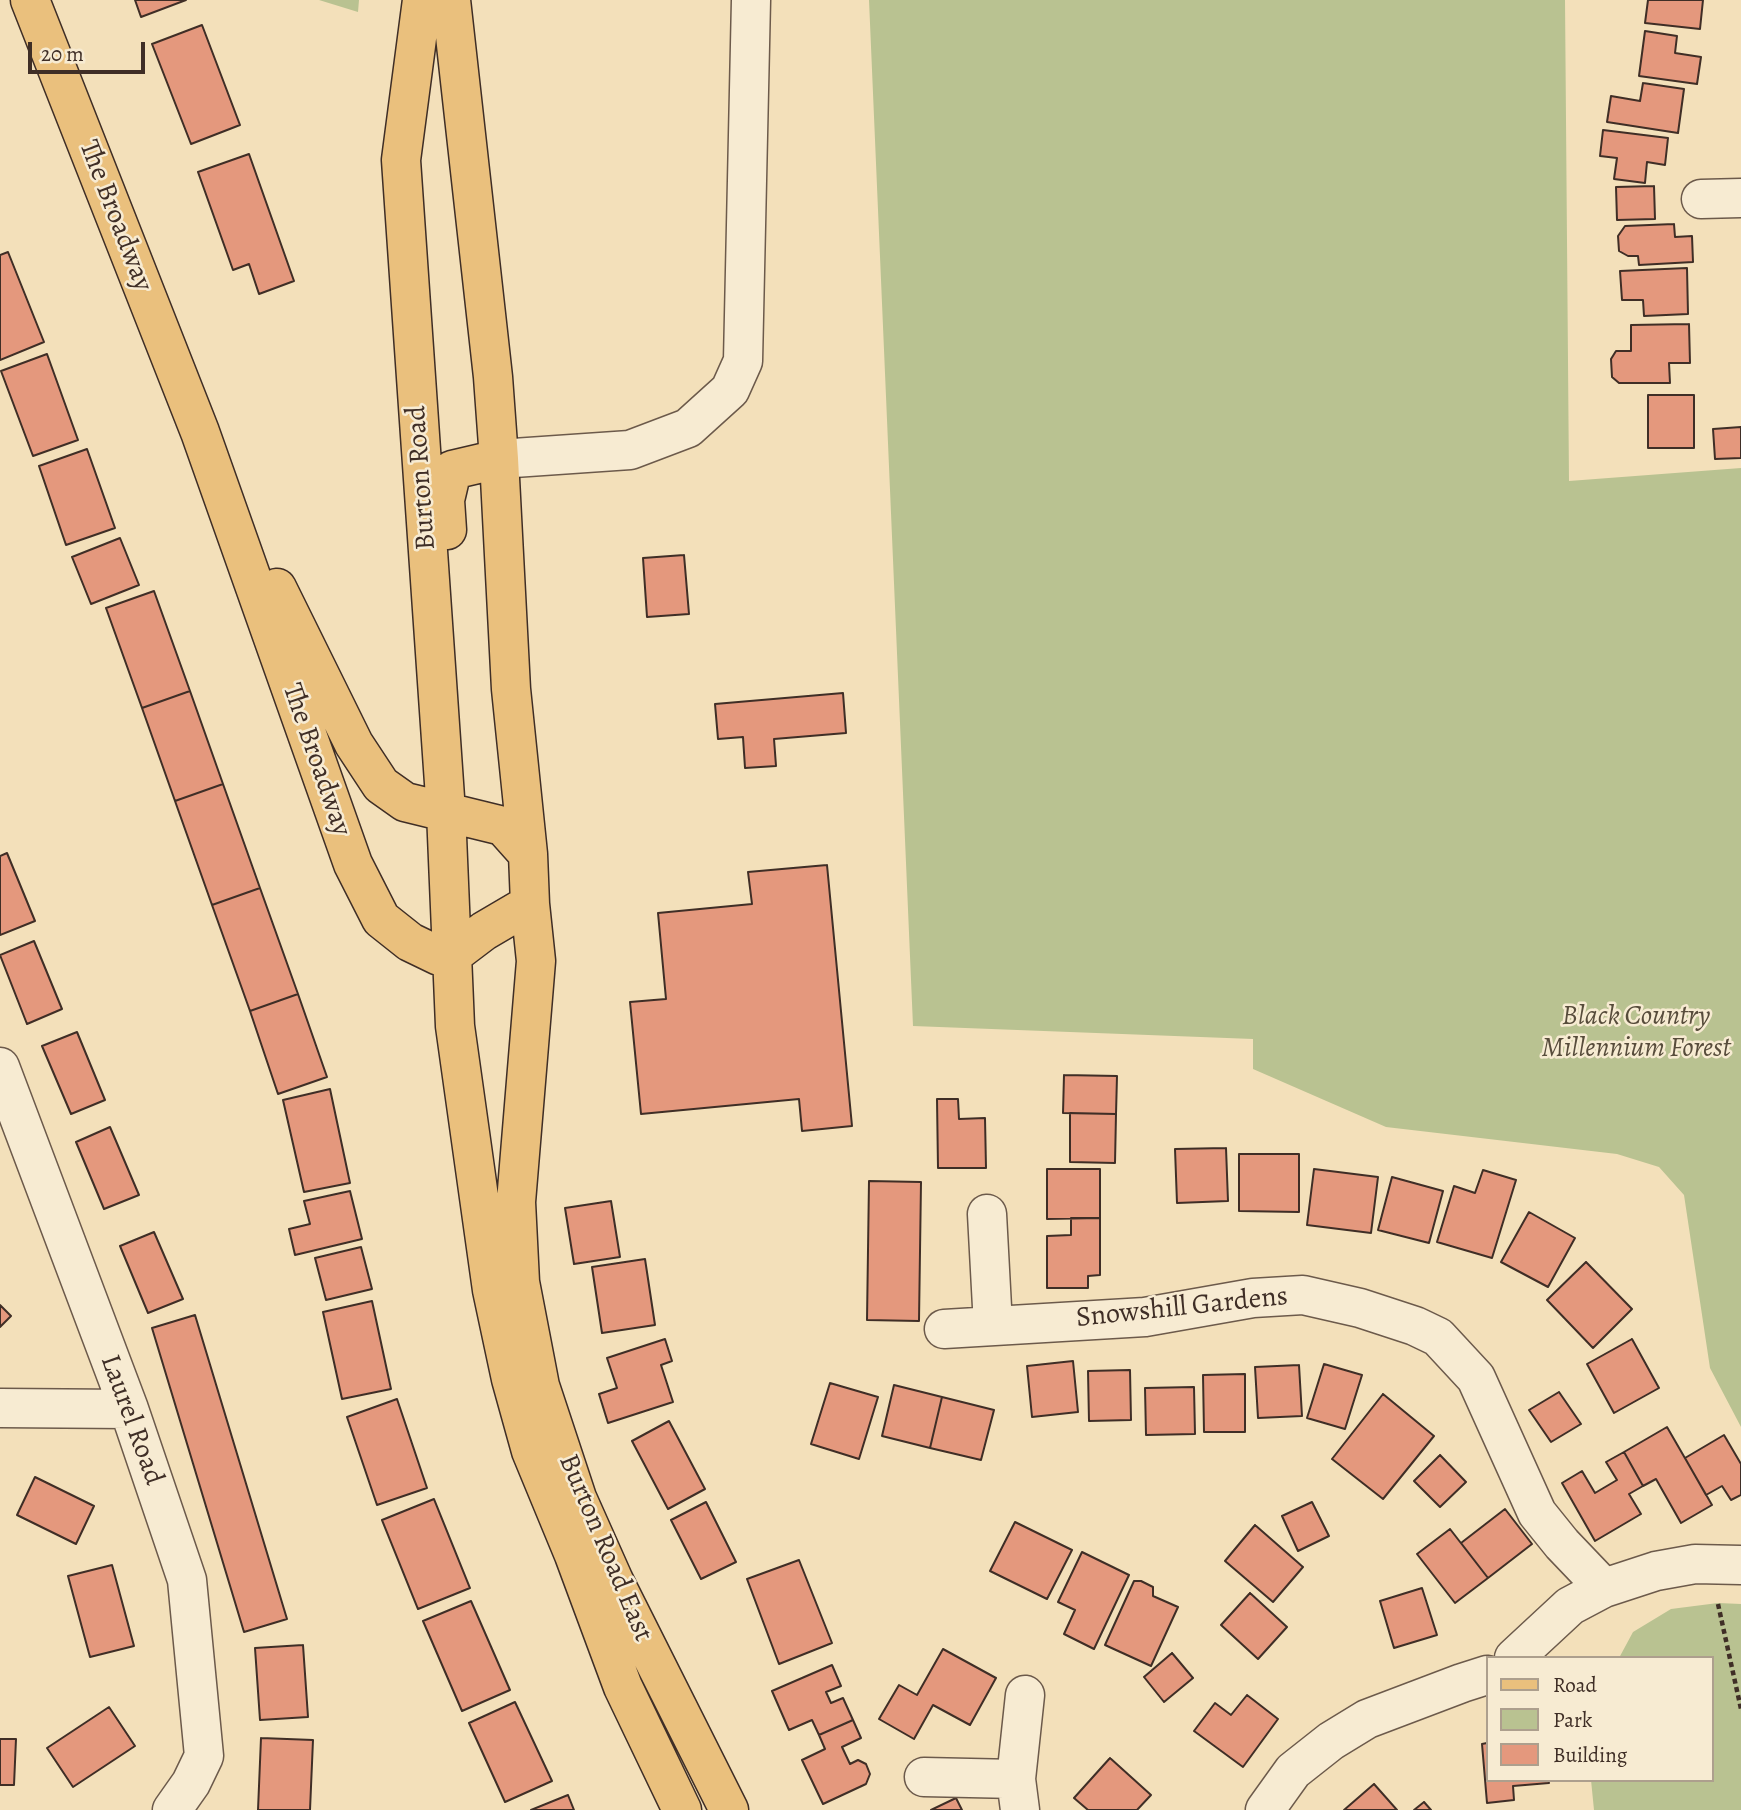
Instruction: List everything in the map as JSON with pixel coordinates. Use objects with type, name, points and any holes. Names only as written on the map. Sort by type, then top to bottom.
[{"type":"main road","name":"The Broadway","points":[[30,0],[200,432],[353,864],[381,919],[410,942],[439,956],[451,956]]},
{"type":"main road","name":"Burton Road","points":[[422,0],[401,160],[446,811],[451,956]]},
{"type":"main road","points":[[452,0],[499,458],[511,689],[528,854]]},
{"type":"main road","name":"The Broadway","points":[[200,432],[361,755],[381,785],[405,802],[503,826],[528,854]]},
{"type":"main road","points":[[436,694],[449,665],[454,632],[445,500],[449,476],[454,468],[499,458]]},
{"type":"main road","name":"Burton Road East","points":[[528,854],[536,961],[516,1202],[520,1282],[540,1386],[577,1498],[614,1581],[729,1810]]},
{"type":"main road","points":[[451,956],[530,904]]},
{"type":"main road","name":"Burton Road East","points":[[451,956],[455,1026],[492,1290],[527,1439],[623,1687],[682,1810]]},
{"type":"street","points":[[499,458],[630,450],[688,428],[730,390],[743,361],[751,0]]},
{"type":"street","points":[[1701,199],[1741,198]]},
{"type":"street","name":"Laurel Road","points":[[0,1067],[129,1409],[187,1580],[204,1755],[182,1797]]},
{"type":"street","points":[[987,1214],[993,1326]]},
{"type":"street","name":"Snowshill Gardens","points":[[944,1329],[1145,1317],[1253,1298],[1303,1295],[1360,1308],[1415,1326],[1438,1337],[1476,1378],[1537,1513],[1604,1588]]},
{"type":"street","points":[[0,1408],[129,1409]]},
{"type":"street","points":[[1516,1656],[1570,1606],[1604,1588],[1656,1571],[1725,1564]]},
{"type":"street","points":[[1265,1810],[1293,1771],[1331,1741],[1367,1719],[1486,1675]]},
{"type":"street","points":[[924,1777],[1018,1795],[1025,1695]]},
{"type":"path","points":[[1725,1564],[1741,1709]]},
{"type":"green space","points":[[319,0],[359,0],[358,12]]},
{"type":"green space","name":"Black Country Millennium Forest","points":[[869,0],[1565,0],[1569,481],[1741,468],[1741,1427],[1710,1368],[1684,1195],[1659,1167],[1617,1154],[1386,1127],[1253,1069],[1253,1039],[913,1026]]},
{"type":"green space","points":[[1718,1603],[1741,1604],[1741,1810],[1594,1810],[1591,1782],[1713,1782],[1713,1656],[1620,1656],[1633,1632],[1671,1609]]},
{"type":"building","points":[[135,0],[186,0],[141,17]]},
{"type":"building","points":[[1648,0],[1703,0],[1700,29],[1645,23]]},
{"type":"building","points":[[202,25],[240,125],[191,144],[152,44]]},
{"type":"building","points":[[1645,31],[1677,36],[1675,53],[1701,57],[1697,84],[1639,76]]},
{"type":"building","points":[[1643,83],[1684,89],[1678,133],[1607,122],[1611,96],[1640,101]]},
{"type":"building","points":[[1603,130],[1668,138],[1665,165],[1647,162],[1645,183],[1614,179],[1617,158],[1600,156]]},
{"type":"building","points":[[249,154],[294,281],[259,294],[249,264],[233,270],[198,172]]},
{"type":"building","points":[[1654,186],[1655,219],[1617,220],[1616,187]]},
{"type":"building","points":[[1674,224],[1675,237],[1692,236],[1693,262],[1639,265],[1638,256],[1628,256],[1619,251],[1618,236],[1625,226]]},
{"type":"building","points":[[8,252],[44,342],[0,360],[0,255]]},
{"type":"building","points":[[1687,268],[1688,314],[1644,316],[1643,300],[1622,300],[1620,271]]},
{"type":"building","points":[[1689,324],[1690,363],[1669,363],[1670,383],[1619,383],[1612,377],[1611,359],[1616,351],[1631,351],[1631,325]]},
{"type":"building","points":[[47,354],[78,440],[33,456],[1,371]]},
{"type":"building","points":[[1648,395],[1694,395],[1694,448],[1648,448]]},
{"type":"building","points":[[1741,427],[1741,458],[1715,459],[1713,429]]},
{"type":"building","points":[[87,449],[115,528],[66,545],[39,466]]},
{"type":"building","points":[[120,538],[139,585],[91,604],[72,557]]},
{"type":"building","points":[[684,555],[689,614],[647,617],[643,558]]},
{"type":"building","points":[[154,591],[190,691],[142,708],[106,608]]},
{"type":"building","points":[[190,691],[223,784],[175,801],[142,708]]},
{"type":"building","points":[[843,693],[846,733],[774,739],[776,766],[745,768],[743,737],[718,739],[715,704]]},
{"type":"building","points":[[223,784],[260,888],[212,905],[175,801]]},
{"type":"building","points":[[7,853],[35,921],[0,935],[0,856]]},
{"type":"building","points":[[827,865],[852,1126],[802,1131],[799,1099],[641,1114],[630,1002],[666,999],[658,913],[752,904],[748,872]]},
{"type":"building","points":[[260,888],[298,994],[250,1011],[212,905]]},
{"type":"building","points":[[34,941],[62,1009],[27,1024],[0,955]]},
{"type":"building","points":[[298,994],[327,1077],[278,1094],[250,1011]]},
{"type":"building","points":[[77,1032],[105,1100],[71,1114],[42,1046]]},
{"type":"building","points":[[1064,1075],[1117,1076],[1116,1114],[1063,1113]]},
{"type":"building","points":[[330,1089],[350,1183],[304,1192],[283,1100]]},
{"type":"building","points":[[937,1099],[958,1099],[959,1119],[985,1118],[986,1168],[938,1168]]},
{"type":"building","points":[[1070,1113],[1116,1114],[1115,1163],[1070,1162]]},
{"type":"building","points":[[110,1127],[139,1195],[104,1209],[76,1142]]},
{"type":"building","points":[[1226,1148],[1228,1201],[1177,1203],[1175,1149]]},
{"type":"building","points":[[1239,1154],[1299,1154],[1299,1212],[1239,1211]]},
{"type":"building","points":[[1047,1169],[1100,1169],[1100,1218],[1047,1219]]},
{"type":"building","points":[[1314,1169],[1378,1177],[1371,1233],[1307,1225]]},
{"type":"building","points":[[1483,1170],[1516,1180],[1492,1258],[1437,1242],[1454,1186],[1475,1193]]},
{"type":"building","points":[[1392,1177],[1443,1191],[1429,1243],[1378,1230]]},
{"type":"building","points":[[869,1181],[921,1182],[919,1321],[867,1320]]},
{"type":"building","points":[[350,1191],[362,1239],[295,1255],[289,1229],[310,1224],[304,1201]]},
{"type":"building","points":[[611,1201],[620,1257],[574,1264],[565,1208]]},
{"type":"building","points":[[1529,1212],[1575,1238],[1548,1287],[1501,1262]]},
{"type":"building","points":[[1071,1218],[1100,1218],[1100,1275],[1088,1276],[1088,1288],[1047,1288],[1047,1236],[1071,1235]]},
{"type":"building","points":[[154,1232],[183,1299],[148,1313],[120,1246]]},
{"type":"building","points":[[361,1247],[372,1289],[326,1300],[315,1258]]},
{"type":"building","points":[[645,1259],[655,1325],[602,1333],[592,1267]]},
{"type":"building","points":[[1586,1262],[1632,1309],[1593,1348],[1547,1300]]},
{"type":"building","points":[[372,1301],[391,1389],[342,1399],[323,1312]]},
{"type":"building","points":[[0,1305],[11,1316],[0,1327]]},
{"type":"building","points":[[195,1315],[287,1619],[244,1632],[152,1328]]},
{"type":"building","points":[[665,1339],[672,1361],[661,1365],[673,1402],[608,1423],[599,1394],[617,1388],[607,1358]]},
{"type":"building","points":[[1632,1339],[1659,1388],[1614,1413],[1587,1364]]},
{"type":"building","points":[[1073,1361],[1078,1412],[1032,1417],[1027,1366]]},
{"type":"building","points":[[1324,1364],[1362,1375],[1345,1429],[1307,1418]]},
{"type":"building","points":[[1299,1365],[1302,1416],[1258,1418],[1255,1367]]},
{"type":"building","points":[[1130,1370],[1131,1420],[1089,1421],[1088,1371]]},
{"type":"building","points":[[1245,1374],[1245,1432],[1204,1432],[1203,1375]]},
{"type":"building","points":[[830,1383],[878,1397],[859,1459],[811,1444]]},
{"type":"building","points":[[894,1385],[942,1397],[930,1448],[882,1436]]},
{"type":"building","points":[[1194,1387],[1195,1434],[1146,1435],[1145,1388]]},
{"type":"building","points":[[1559,1392],[1581,1424],[1551,1442],[1529,1410]]},
{"type":"building","points":[[1383,1394],[1434,1436],[1383,1499],[1332,1459]]},
{"type":"building","points":[[942,1397],[994,1410],[981,1460],[930,1448]]},
{"type":"building","points":[[397,1399],[427,1488],[377,1505],[347,1417]]},
{"type":"building","points":[[669,1421],[705,1489],[668,1509],[632,1441]]},
{"type":"building","points":[[1667,1427],[1712,1505],[1681,1523],[1656,1479],[1643,1486],[1624,1452]]},
{"type":"building","points":[[1724,1435],[1741,1464],[1741,1495],[1731,1500],[1722,1486],[1706,1495],[1685,1458]]},
{"type":"building","points":[[1624,1452],[1643,1486],[1629,1494],[1641,1514],[1595,1541],[1562,1483],[1582,1471],[1595,1493],[1617,1480],[1606,1462]]},
{"type":"building","points":[[1440,1455],[1466,1482],[1440,1507],[1414,1481]]},
{"type":"building","points":[[35,1477],[94,1506],[76,1544],[17,1515]]},
{"type":"building","points":[[434,1499],[470,1588],[418,1609],[382,1520]]},
{"type":"building","points":[[706,1502],[736,1562],[701,1579],[671,1520]]},
{"type":"building","points":[[1312,1502],[1329,1536],[1298,1551],[1282,1516]]},
{"type":"building","points":[[1505,1509],[1532,1544],[1488,1578],[1461,1543]]},
{"type":"building","points":[[1015,1522],[1072,1550],[1047,1599],[990,1571]]},
{"type":"building","points":[[1255,1525],[1303,1567],[1273,1602],[1225,1561]]},
{"type":"building","points":[[1450,1529],[1488,1578],[1455,1603],[1417,1554]]},
{"type":"building","points":[[1082,1552],[1129,1575],[1094,1649],[1064,1634],[1075,1610],[1058,1602]]},
{"type":"building","points":[[799,1560],[832,1643],[779,1664],[747,1579]]},
{"type":"building","points":[[112,1565],[134,1646],[90,1657],[68,1576]]},
{"type":"building","points":[[1134,1581],[1141,1581],[1153,1587],[1153,1596],[1178,1607],[1151,1666],[1105,1645]]},
{"type":"building","points":[[1422,1588],[1437,1635],[1394,1648],[1380,1601]]},
{"type":"building","points":[[1250,1593],[1287,1627],[1258,1659],[1221,1625]]},
{"type":"building","points":[[471,1601],[510,1690],[462,1711],[423,1621]]},
{"type":"building","points":[[303,1645],[308,1717],[260,1720],[255,1648]]},
{"type":"building","points":[[943,1649],[996,1678],[970,1725],[933,1705],[914,1739],[879,1719],[899,1685],[917,1695]]},
{"type":"building","points":[[1172,1653],[1193,1678],[1164,1702],[1144,1677]]},
{"type":"building","points":[[832,1665],[841,1686],[826,1692],[831,1703],[843,1698],[853,1720],[819,1735],[812,1720],[789,1730],[772,1691]]},
{"type":"building","points":[[1247,1695],[1278,1719],[1243,1767],[1194,1731],[1215,1703],[1231,1715]]},
{"type":"building","points":[[515,1702],[552,1781],[505,1802],[469,1723]]},
{"type":"building","points":[[109,1707],[135,1746],[73,1787],[47,1748]]},
{"type":"building","points":[[853,1720],[861,1738],[842,1747],[850,1764],[858,1760],[866,1764],[870,1774],[866,1784],[823,1804],[802,1760],[825,1749],[819,1735]]},
{"type":"building","points":[[261,1738],[313,1740],[310,1810],[258,1810]]},
{"type":"building","points":[[0,1739],[16,1739],[14,1785],[0,1785]]},
{"type":"building","points":[[1486,1743],[1486,1782],[1549,1783],[1513,1786],[1514,1800],[1487,1803],[1482,1744]]},
{"type":"building","points":[[1110,1758],[1151,1795],[1137,1810],[1088,1810],[1074,1798]]},
{"type":"building","points":[[1374,1784],[1397,1810],[1344,1810]]},
{"type":"building","points":[[568,1795],[574,1810],[531,1810]]},
{"type":"building","points":[[956,1798],[962,1810],[931,1810]]},
{"type":"building","points":[[1424,1802],[1431,1810],[1414,1810]]}]
